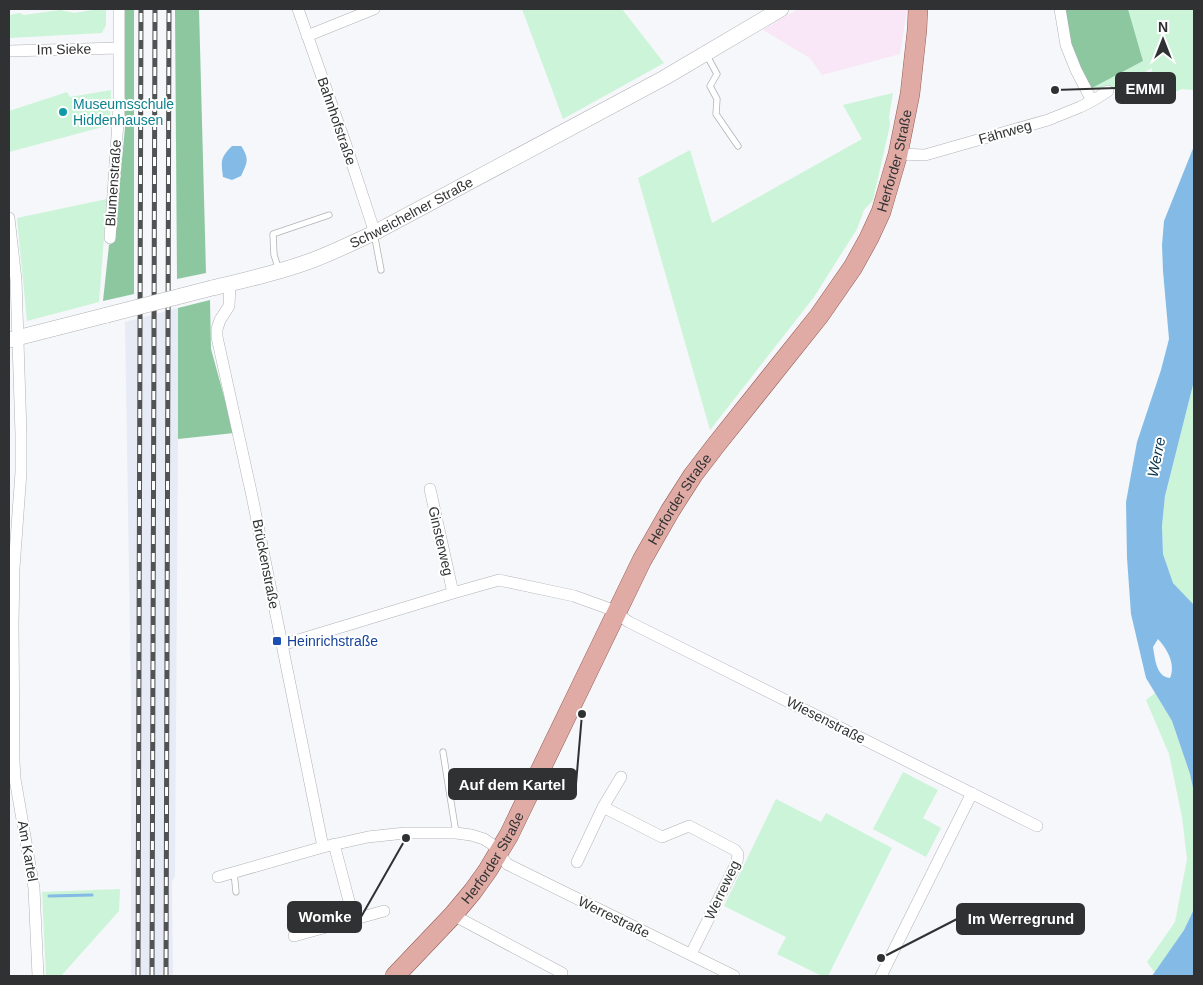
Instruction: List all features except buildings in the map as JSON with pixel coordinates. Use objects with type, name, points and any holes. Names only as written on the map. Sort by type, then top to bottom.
[{"type":"main road","name":"Herforder Straße","points":[[395,976],[452,915],[472,891],[499,852],[524,805],[616,613],[670,511],[693,475],[819,316],[853,267],[869,238],[881,212],[898,154],[912,76],[918,30],[918,9]]},
{"type":"street","name":"Blumenstraße","points":[[110,238],[119,107],[119,9]]},
{"type":"street","name":"Bahnhofstraße","points":[[298,9],[347,148],[374,233]]},
{"type":"street","points":[[307,36],[374,9]]},
{"type":"street","name":"Schweichelner Straße","points":[[13,338],[230,284],[311,260],[342,248],[374,233],[664,78],[781,9]]},
{"type":"street","points":[[1060,9],[1066,46],[1092,101]]},
{"type":"street","name":"Im Sieke","points":[[9,51],[119,48]]},
{"type":"street","name":"Fährweg","points":[[898,154],[926,155],[1048,120],[1092,101],[1108,91]]},
{"type":"street","name":"Am Kartel","points":[[9,218],[16,280],[13,338],[21,472],[12,536],[12,779],[34,888],[38,976]]},
{"type":"street","name":"Brückenstraße","points":[[230,284],[229,306],[220,320],[217,337],[282,645],[329,846],[354,920]]},
{"type":"street","name":"Ginsterweg","points":[[430,489],[453,592]]},
{"type":"street","points":[[282,645],[453,592],[500,580],[574,596],[616,613]]},
{"type":"street","name":"Wiesenstraße","points":[[616,613],[630,622],[1037,826]]},
{"type":"street","points":[[577,862],[603,807],[621,777]]},
{"type":"street","points":[[881,976],[972,793]]},
{"type":"street","name":"Werreweg","points":[[603,807],[662,837],[689,826],[735,850],[738,854],[737,862],[690,954]]},
{"type":"street","name":"Werrestraße","points":[[218,877],[329,846],[380,835],[456,833],[471,835],[493,845],[507,864],[734,976]]},
{"type":"street","points":[[294,936],[384,912]]},
{"type":"street","points":[[452,915],[562,973]]},
{"type":"lane","points":[[706,54],[717,74],[710,86],[716,99],[716,114],[738,146]]},
{"type":"lane","points":[[279,270],[274,255],[273,234],[329,215]]},
{"type":"lane","points":[[374,233],[381,270]]},
{"type":"lane","points":[[443,752],[456,833]]},
{"type":"lane","points":[[234,872],[236,892]]},
{"type":"shaded area","points":[[798,9],[907,9],[900,54],[822,75],[810,58],[763,30]]},
{"type":"shaded area","points":[[178,308],[175,876],[172,882],[173,976],[131,976],[131,694],[125,322]]},
{"type":"green space","points":[[106,9],[106,25],[102,33],[9,38],[9,15],[60,10],[74,13]]},
{"type":"green space","points":[[125,9],[134,9],[134,294],[103,301],[109,245],[114,242],[125,128]]},
{"type":"green space","points":[[175,9],[199,9],[206,273],[177,279]]},
{"type":"green space","points":[[522,9],[622,9],[664,63],[563,119]]},
{"type":"green space","points":[[1065,9],[1128,9],[1143,61],[1092,88],[1083,73],[1071,44]]},
{"type":"green space","points":[[1128,9],[1194,9],[1194,90],[1182,89],[1147,104],[1152,68],[1111,92],[1092,88],[1143,61]]},
{"type":"green space","points":[[111,90],[110,125],[9,152],[9,111],[67,92],[70,97]]},
{"type":"green space","points":[[893,93],[889,117],[890,125],[873,200],[864,210],[857,229],[814,297],[710,430],[638,178],[690,150],[712,223],[862,139],[843,105]]},
{"type":"green space","points":[[107,199],[99,302],[27,321],[17,218]]},
{"type":"green space","points":[[210,300],[211,349],[234,433],[178,439],[178,308]]},
{"type":"green space","points":[[1194,381],[1194,605],[1173,583],[1163,554],[1162,526],[1165,496]]},
{"type":"green space","points":[[1155,693],[1172,721],[1190,774],[1194,793],[1194,909],[1184,930],[1155,973],[1147,962],[1175,922],[1187,859],[1182,817],[1169,754],[1146,700]]},
{"type":"green space","points":[[903,772],[938,790],[923,818],[941,828],[926,857],[873,829]]},
{"type":"green space","points":[[776,799],[821,822],[826,813],[892,848],[828,976],[822,976],[777,954],[786,937],[724,906]]},
{"type":"green space","points":[[120,889],[119,911],[61,976],[46,976],[42,892]]},
{"type":"water","points":[[232,146],[241,146],[246,154],[247,161],[241,176],[232,180],[223,177],[222,163],[223,157]]},
{"type":"water","name":"Werre","points":[[1194,146],[1194,381],[1165,496],[1162,526],[1163,554],[1173,583],[1194,605],[1194,793],[1190,774],[1172,721],[1146,678],[1131,614],[1127,558],[1126,502],[1137,442],[1161,370],[1169,339],[1163,271],[1162,245],[1164,221]],"holes":[[[1158,639],[1171,662],[1172,673],[1170,678],[1165,677],[1159,671],[1156,661],[1153,647]]]},
{"type":"water","points":[[1194,909],[1194,976],[1152,976],[1184,930]]},
{"type":"waterway","points":[[49,896],[92,895]]},
{"type":"railway","points":[[138,976],[141,9]]},
{"type":"railway","points":[[152,976],[155,9]]},
{"type":"railway","points":[[166,976],[169,9]]},
{"type":"place","name":"EMMI","points":[[1055,90]]},
{"type":"place","name":"Museumsschule Hiddenhausen","points":[[63,112]]},
{"type":"place","name":"Heinrichstraße","points":[[277,641]]},
{"type":"place","name":"Auf dem Kartel","points":[[582,714]]},
{"type":"place","name":"Womke","points":[[406,838]]},
{"type":"place","name":"Im Werregrund","points":[[881,958]]}]
